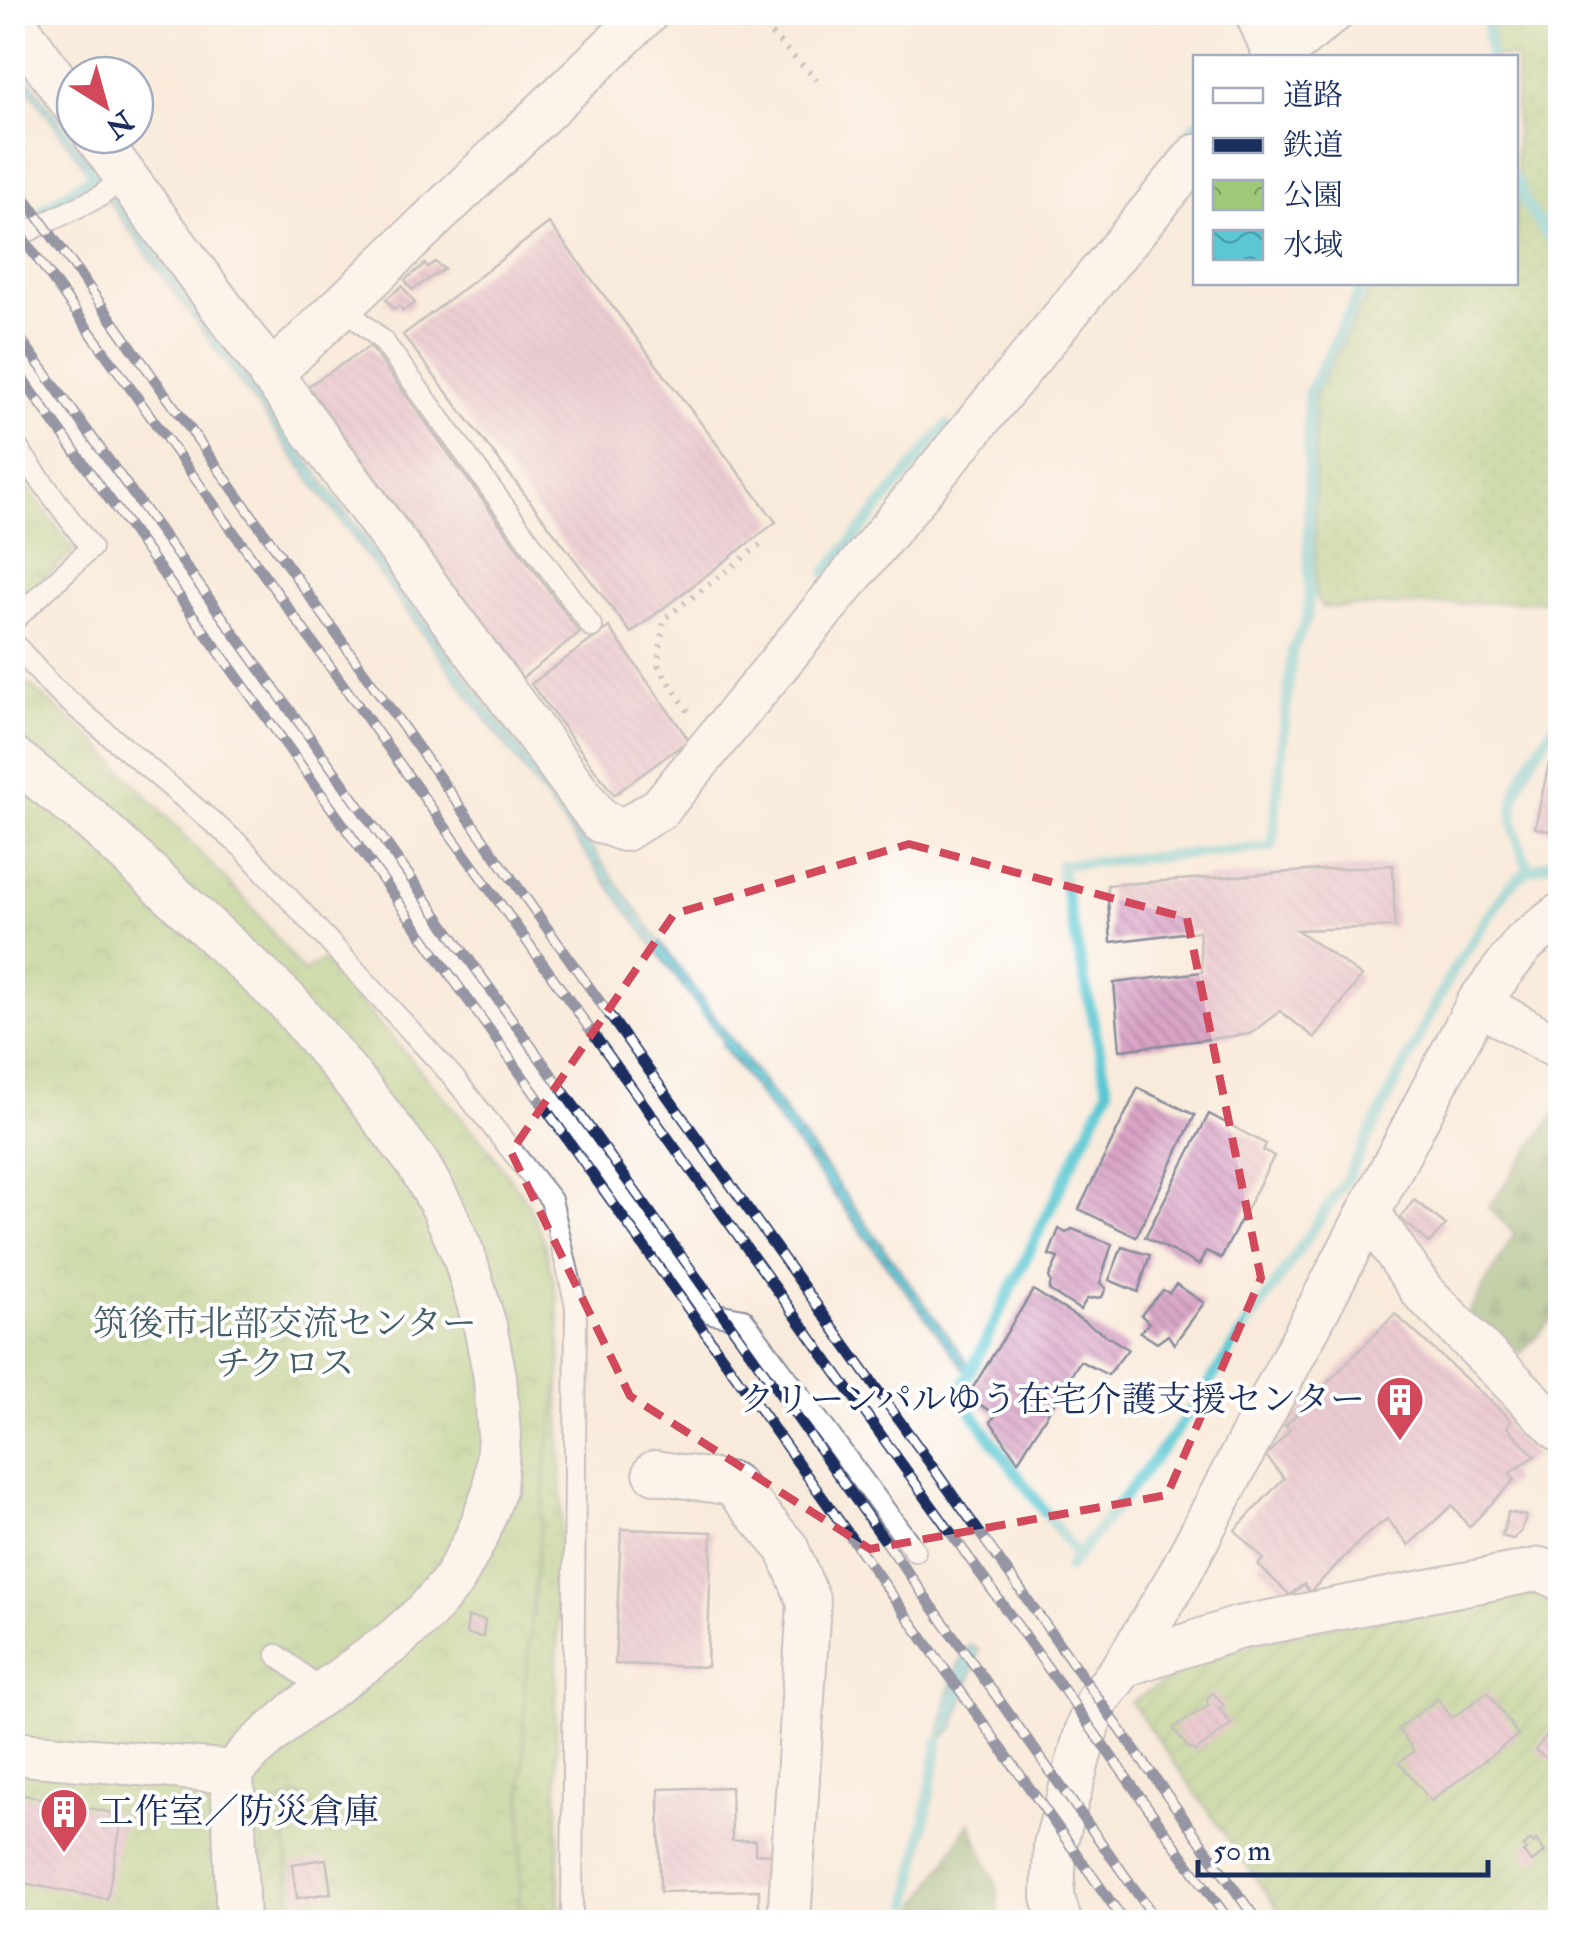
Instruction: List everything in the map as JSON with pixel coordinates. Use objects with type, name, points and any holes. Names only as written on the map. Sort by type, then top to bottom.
[{"type":"street","points":[[270,375],[648,12]]},
{"type":"street","points":[[1256,12],[1275,55]]},
{"type":"street","points":[[1278,55],[1332,12]]},
{"type":"street","points":[[12,19],[55,78]]},
{"type":"street","points":[[110,155],[600,821],[624,830],[660,808],[1193,160]]},
{"type":"street","points":[[12,757],[90,819],[288,1002],[359,1086],[418,1164],[442,1208],[464,1256],[495,1377],[499,1435],[496,1489],[453,1581],[426,1612],[251,1750],[232,1772],[238,1922]]},
{"type":"street","points":[[1060,1922],[1052,1897],[1055,1845],[1098,1700],[1125,1665],[1178,1577],[1478,1004],[1524,943],[1560,915]]},
{"type":"street","points":[[1478,1004],[1560,1049]]},
{"type":"street","points":[[1369,1213],[1422,1291],[1560,1430]]},
{"type":"street","points":[[655,1472],[732,1484],[787,1548],[809,1602],[789,1922]]},
{"type":"street","points":[[1125,1665],[1238,1628],[1558,1566]]},
{"type":"street","points":[[1178,1577],[1222,1633]]},
{"type":"street","points":[[12,1753],[232,1772]]},
{"type":"lane","points":[[12,239],[100,196],[125,176]]},
{"type":"lane","points":[[342,306],[383,340],[592,627]]},
{"type":"lane","points":[[12,342],[711,1313],[744,1319],[915,1551]]},
{"type":"lane","points":[[12,441],[91,548],[12,622]]},
{"type":"lane","points":[[12,641],[52,687],[242,848],[453,1078],[551,1200],[576,1306],[572,1922]]},
{"type":"lane","points":[[12,661],[36,668]]},
{"type":"lane","points":[[278,1655],[324,1692]]},
{"type":"path","points":[[749,12],[817,80]]},
{"type":"path","points":[[711,746],[658,665],[664,619],[764,542]]},
{"type":"highlighted area","points":[[909,844],[1187,918],[1261,1278],[1167,1495],[870,1549],[630,1396],[511,1152],[674,914]]},
{"type":"green space","points":[[1491,13],[1549,13],[1560,17],[1560,82],[1553,140],[1559,234],[1553,238],[1530,204],[1518,174],[1518,55],[1495,55]]},
{"type":"green space","points":[[1518,196],[1557,256],[1560,275],[1560,431],[1551,451],[1560,469],[1560,600],[1322,608],[1316,598],[1314,396],[1373,285],[1518,285]]},
{"type":"green space","points":[[12,465],[74,551],[13,607],[12,607]]},
{"type":"green space","name":"筑後市北部交流センター チクロス","points":[[13,681],[29,685],[96,742],[257,913],[303,972],[323,960],[486,1145],[528,1203],[543,1239],[558,1300],[561,1369],[547,1458],[525,1685],[519,1922],[13,1922]]},
{"type":"green space","points":[[298,994],[558,1340],[562,1496],[556,1696],[560,1922],[336,1922]]},
{"type":"green space","points":[[1560,1107],[1560,1310],[1521,1353],[1468,1314],[1515,1233],[1488,1208]]},
{"type":"green space","points":[[1536,1582],[1560,1595],[1560,1922],[1287,1922],[1131,1702],[1197,1661],[1270,1639]]},
{"type":"green space","points":[[296,1795],[309,1801],[313,1815],[285,1817],[290,1903],[282,1903],[264,1890],[266,1816]]},
{"type":"green space","points":[[970,1822],[998,1890],[998,1922],[914,1922],[915,1911]]},
{"type":"water","points":[[12,55],[55,114],[55,125],[13,67]]},
{"type":"water","points":[[76,155],[85,155],[970,1366],[967,1372],[722,1045],[723,1040]]},
{"type":"water","points":[[969,1645],[979,1650],[955,1727],[939,1741],[953,1679]]},
{"type":"building","points":[[549,223],[776,522],[631,633],[403,335]]},
{"type":"building","points":[[435,262],[444,269],[412,290],[405,280],[425,264],[428,267]]},
{"type":"building","points":[[402,286],[415,303],[403,311],[399,306],[394,309],[386,299]]},
{"type":"building","points":[[370,346],[580,633],[522,678],[308,386]]},
{"type":"building","points":[[609,627],[689,740],[614,795],[531,684]]},
{"type":"building","points":[[1549,762],[1560,764],[1560,833],[1535,828]]},
{"type":"building","points":[[1393,865],[1395,927],[1297,930],[1362,976],[1315,1038],[1280,1011],[1250,1034],[1120,1050],[1114,983],[1202,972],[1199,931],[1111,942],[1107,885]]},
{"type":"building","points":[[1138,1088],[1195,1115],[1136,1237],[1079,1209]]},
{"type":"building","points":[[1209,1114],[1266,1144],[1263,1151],[1274,1156],[1221,1258],[1206,1251],[1199,1265],[1145,1237]]},
{"type":"building","points":[[1414,1200],[1446,1225],[1429,1243],[1400,1218]]},
{"type":"building","points":[[1059,1229],[1066,1233],[1072,1229],[1112,1244],[1100,1283],[1106,1288],[1102,1297],[1087,1299],[1080,1310],[1049,1290],[1049,1277],[1058,1258],[1049,1255]]},
{"type":"building","points":[[1122,1247],[1150,1255],[1138,1292],[1109,1280]]},
{"type":"building","points":[[1176,1284],[1204,1303],[1174,1344],[1168,1335],[1157,1343],[1140,1332],[1149,1323],[1141,1315],[1163,1290],[1169,1293]]},
{"type":"building","points":[[1033,1290],[1128,1349],[1108,1375],[1080,1361],[1018,1461],[991,1422],[996,1414],[967,1397]]},
{"type":"building","name":"クリーンパルゆう在宅介護支援センター","points":[[1395,1314],[1511,1420],[1507,1427],[1535,1456],[1510,1473],[1514,1480],[1469,1527],[1452,1505],[1409,1545],[1387,1519],[1310,1592],[1304,1584],[1290,1595],[1258,1565],[1263,1559],[1235,1530],[1284,1478],[1266,1456],[1290,1430],[1285,1426]]},
{"type":"building","points":[[1508,1512],[1526,1516],[1521,1532],[1513,1539],[1502,1536]]},
{"type":"building","points":[[621,1529],[712,1532],[707,1667],[615,1664]]},
{"type":"building","points":[[468,1617],[485,1620],[483,1637],[466,1634]]},
{"type":"building","points":[[1488,1692],[1518,1735],[1431,1801],[1399,1762],[1414,1751],[1398,1729],[1438,1699],[1452,1718]]},
{"type":"building","points":[[1213,1693],[1224,1705],[1219,1709],[1231,1724],[1196,1751],[1188,1748],[1173,1728],[1208,1706],[1207,1698]]},
{"type":"building","points":[[1554,1727],[1560,1732],[1560,1767],[1535,1750]]},
{"type":"building","points":[[731,1787],[732,1841],[755,1840],[755,1854],[777,1853],[778,1907],[759,1908],[759,1890],[660,1892],[659,1789]]},
{"type":"building","name":"工作室／防災倉庫","points":[[19,1794],[123,1815],[107,1899],[12,1881],[12,1827]]},
{"type":"building","points":[[1536,1840],[1545,1852],[1532,1862],[1523,1852],[1523,1846]]},
{"type":"building","points":[[326,1859],[331,1893],[297,1898],[292,1864]]},
{"type":"waterway","points":[[1274,32],[1295,12]]},
{"type":"waterway","points":[[1486,12],[1490,55]]},
{"type":"waterway","points":[[1172,153],[1193,128]]},
{"type":"waterway","points":[[43,209],[94,175],[89,167]]},
{"type":"waterway","points":[[1518,184],[1528,207],[1560,253]]},
{"type":"waterway","points":[[1077,1556],[959,1395],[1108,1090],[1060,865],[1272,847],[1292,651],[1307,619],[1309,597],[1308,395],[1363,285]]},
{"type":"waterway","points":[[826,573],[947,425]]},
{"type":"waterway","points":[[1560,442],[1556,452],[1560,462]]},
{"type":"waterway","points":[[1529,870],[1515,830],[1513,810],[1527,768],[1560,717]]},
{"type":"waterway","points":[[1068,1568],[1178,1429],[1348,1177],[1452,972],[1509,886],[1529,870],[1560,859]]},
{"type":"waterway","points":[[910,1904],[939,1741]]},
{"type":"railway","points":[[12,180],[1258,1922]]},
{"type":"railway","points":[[12,223],[1230,1922]]},
{"type":"railway","points":[[12,327],[1158,1922]]},
{"type":"railway","points":[[12,364],[1125,1922]]},
{"type":"place","name":"クリーンパルゆう在宅介護支援センター","points":[[1400,1442]]},
{"type":"place","name":"工作室／防災倉庫","points":[[64,1854]]}]
